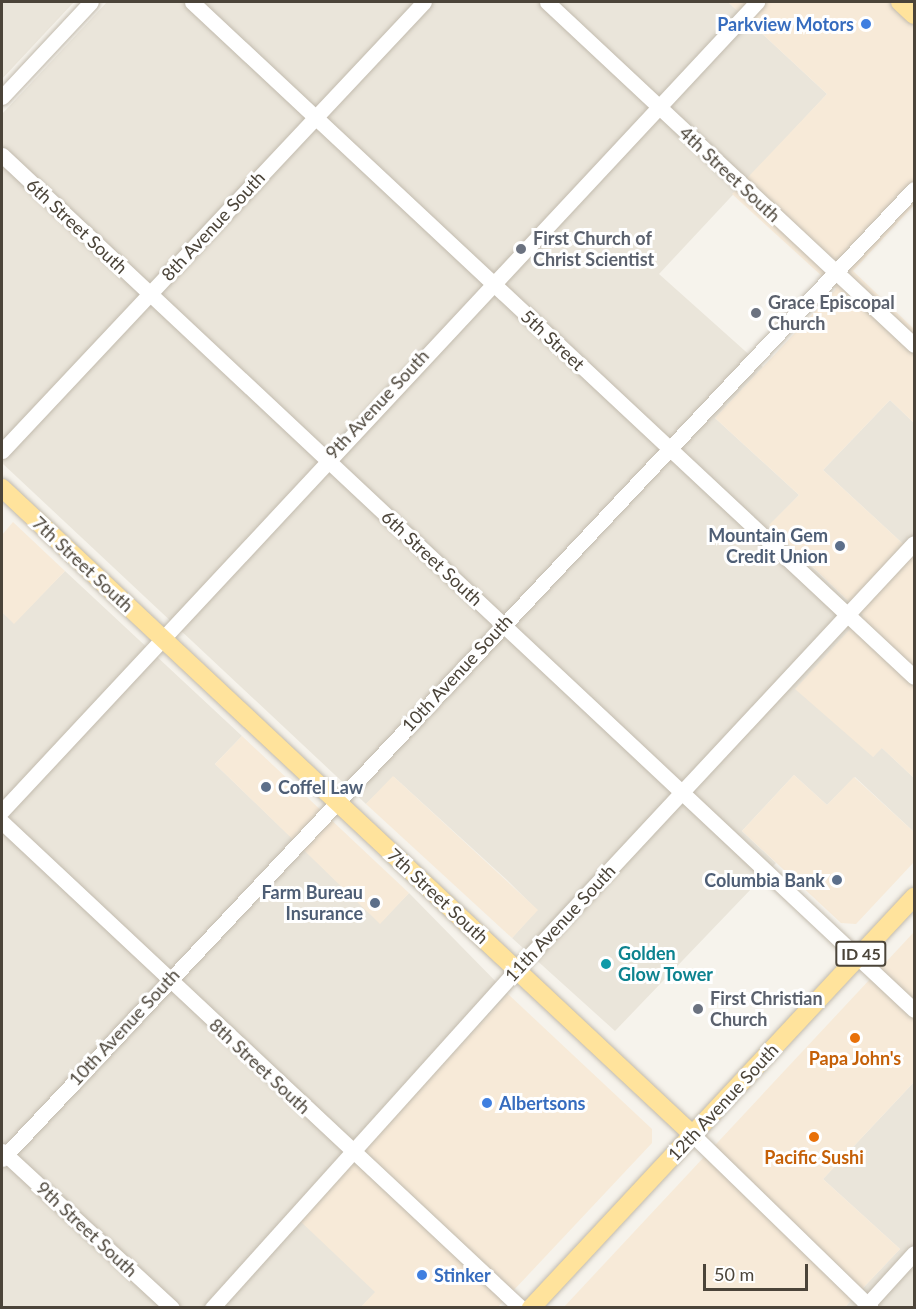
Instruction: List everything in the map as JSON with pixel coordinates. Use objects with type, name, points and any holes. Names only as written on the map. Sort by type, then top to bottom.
[{"type":"main road","points":[[900,2],[915,15]]},
{"type":"main road","name":"7th Street South","points":[[2,488],[693,1135]]},
{"type":"main road","name":"12th Avenue South","points":[[531,1308],[915,897]]},
{"type":"street","points":[[2,97],[90,2]]},
{"type":"street","name":"5th Street","points":[[192,2],[915,677]]},
{"type":"street","name":"8th Avenue South","points":[[2,451],[424,2]]},
{"type":"street","name":"4th Street South","points":[[547,2],[915,345]]},
{"type":"street","name":"9th Avenue South","points":[[2,811],[326,459],[757,2]]},
{"type":"street","name":"6th Street South","points":[[2,155],[915,1010]]},
{"type":"street","name":"10th Avenue South","points":[[3,1155],[915,189]]},
{"type":"street","name":"11th Avenue South","points":[[212,1308],[517,969],[915,543]]},
{"type":"street","name":"8th Street South","points":[[2,822],[352,1153],[521,1308]]},
{"type":"street","name":"7th Street South","points":[[693,1135],[867,1306]]},
{"type":"street","name":"9th Street South","points":[[3,1155],[172,1308]]},
{"type":"street","points":[[867,1306],[915,1253]]},
{"type":"shaded area","points":[[2,2],[74,2],[2,79]]},
{"type":"shaded area","points":[[107,2],[728,2],[827,94],[659,274],[763,367],[715,418],[799,495],[769,526],[863,615],[873,757],[881,747],[914,778],[914,832],[855,777],[827,805],[794,775],[742,831],[776,863],[615,1031],[512,938],[537,910],[507,880],[394,777],[366,804],[2,463],[2,114]]},
{"type":"shaded area","points":[[728,2],[914,2],[914,205],[853,271],[914,329],[914,423],[890,400],[823,470],[914,554],[914,778],[882,748],[873,757],[795,689],[863,615],[769,525],[799,495],[715,418],[836,289],[732,194],[827,94]]},
{"type":"shaded area","points":[[890,400],[914,423],[914,554],[823,470]]},
{"type":"shaded area","points":[[13,522],[65,571],[14,624],[2,612],[2,535]]},
{"type":"shaded area","points":[[65,571],[242,736],[215,764],[380,923],[409,893],[508,994],[298,1218],[376,1292],[361,1307],[2,1307],[2,612],[14,623]]},
{"type":"shaded area","points":[[242,736],[409,893],[380,924],[215,764]]},
{"type":"shaded area","points":[[794,775],[827,805],[854,777],[914,832],[914,862],[856,924],[841,923],[742,831]]},
{"type":"shaded area","points":[[393,776],[538,910],[512,938],[366,804]]},
{"type":"shaded area","points":[[914,932],[914,1082],[823,1179],[900,1249],[845,1307],[563,1308]]},
{"type":"shaded area","points":[[508,994],[652,1129],[652,1143],[498,1307],[361,1307],[375,1292],[298,1219]]},
{"type":"shaded area","points":[[914,1082],[914,1307],[845,1307],[900,1249],[823,1179]]},
{"type":"place","name":"Parkview Motors","points":[[866,24]]},
{"type":"place","name":"First Church of Christ Scientist","points":[[521,249]]},
{"type":"place","name":"Grace Episcopal Church","points":[[756,313]]},
{"type":"place","name":"Mountain Gem Credit Union","points":[[840,546]]},
{"type":"place","name":"Coffel Law","points":[[266,787]]},
{"type":"place","name":"Columbia Bank","points":[[837,880]]},
{"type":"place","name":"Farm Bureau Insurance","points":[[375,903]]},
{"type":"place","name":"Golden Glow Tower","points":[[606,964]]},
{"type":"place","name":"First Christian Church","points":[[698,1009]]},
{"type":"place","name":"Papa John's","points":[[855,1038]]},
{"type":"place","name":"Albertsons","points":[[487,1103]]},
{"type":"place","name":"Pacific Sushi","points":[[814,1137]]},
{"type":"place","name":"Stinker","points":[[422,1275]]}]
